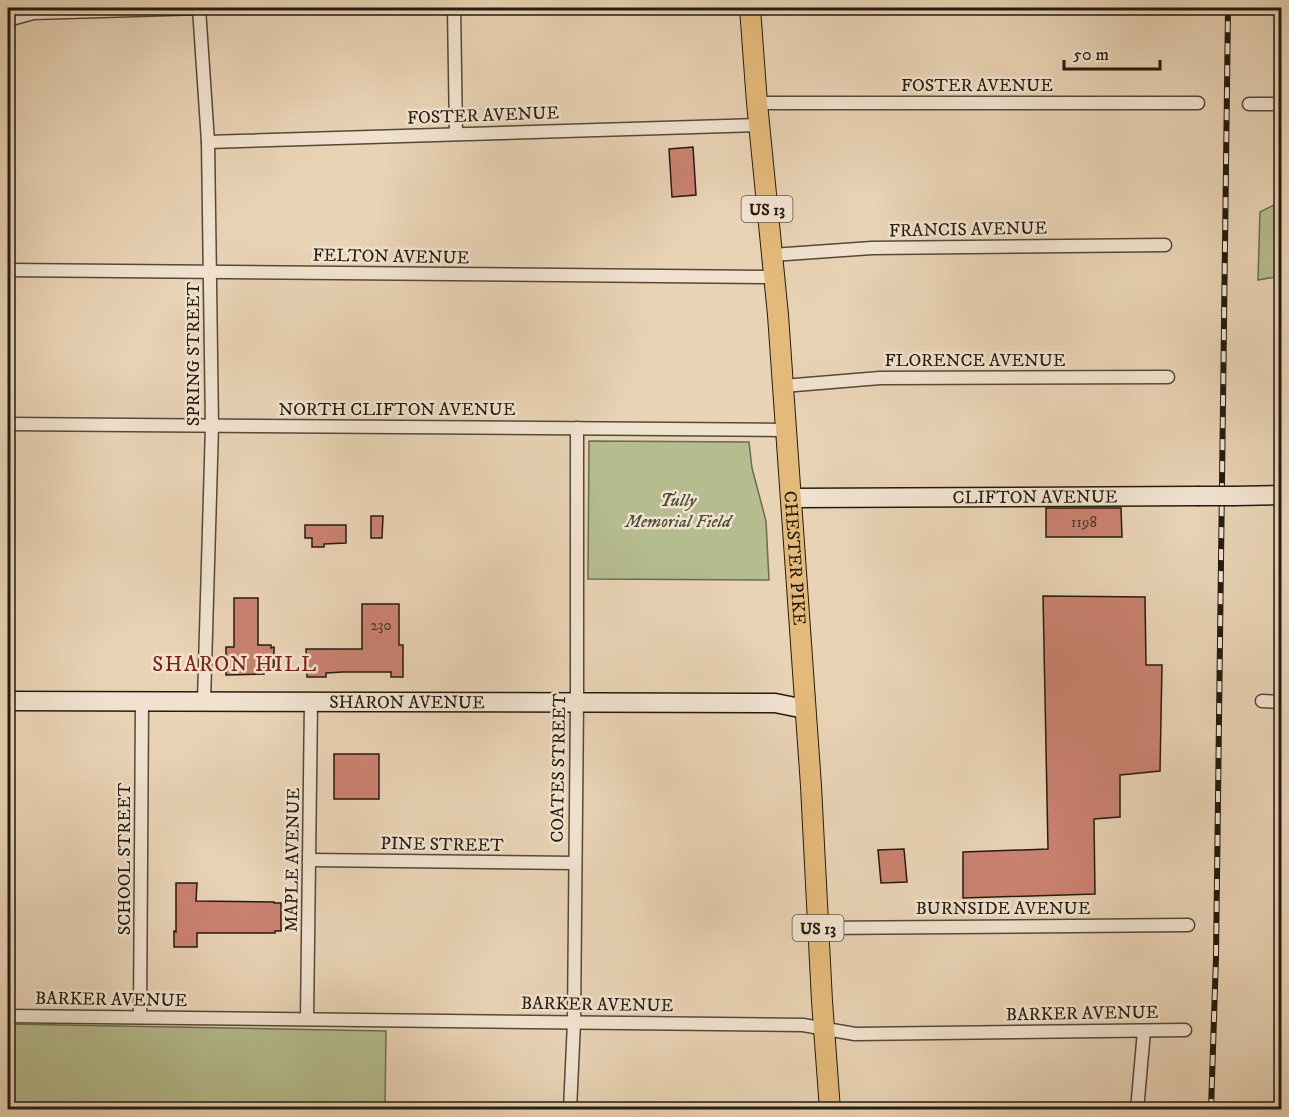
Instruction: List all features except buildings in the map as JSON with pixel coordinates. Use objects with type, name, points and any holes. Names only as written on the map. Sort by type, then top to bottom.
[{"type":"main road","name":"CHESTER PIKE","points":[[750,8],[783,386],[830,1110]]},
{"type":"street","points":[[8,20],[33,13],[200,8]]},
{"type":"street","name":"SPRING STREET","points":[[200,8],[208,142],[212,426],[204,701]]},
{"type":"street","points":[[454,8],[456,134]]},
{"type":"street","name":"FOSTER AVENUE","points":[[757,103],[1198,103]]},
{"type":"street","points":[[1249,104],[1281,104]]},
{"type":"street","name":"FOSTER AVENUE","points":[[208,142],[759,125]]},
{"type":"street","name":"FRANCIS AVENUE","points":[[772,255],[872,248],[1165,245]]},
{"type":"street","name":"FELTON AVENUE","points":[[8,270],[774,277]]},
{"type":"street","name":"FLORENCE AVENUE","points":[[783,386],[879,378],[1168,376]]},
{"type":"street","name":"NORTH CLIFTON AVENUE","points":[[8,424],[786,430]]},
{"type":"street","name":"COATES STREET","points":[[570,1110],[574,1022],[577,428]]},
{"type":"street","name":"CLIFTON AVENUE","points":[[790,498],[1281,495]]},
{"type":"street","name":"SHARON AVENUE","points":[[8,701],[577,701],[775,703],[805,709]]},
{"type":"street","name":"SCHOOL STREET","points":[[140,1017],[142,701]]},
{"type":"street","points":[[1262,701],[1281,702]]},
{"type":"street","name":"MAPLE AVENUE","points":[[307,1019],[311,702]]},
{"type":"street","name":"PINE STREET","points":[[310,860],[574,863]]},
{"type":"street","name":"BURNSIDE AVENUE","points":[[818,928],[1188,925]]},
{"type":"street","name":"BARKER AVENUE","points":[[8,1016],[803,1025],[855,1034],[1185,1030]]},
{"type":"street","points":[[1137,1110],[1144,1031]]},
{"type":"green space","points":[[1274,205],[1281,205],[1281,276],[1258,280],[1260,212]]},
{"type":"green space","name":"Tully Memorial Field","points":[[589,441],[749,442],[752,468],[766,521],[769,580],[588,579]]},
{"type":"green space","points":[[8,1024],[386,1031],[385,1109],[8,1109]]},
{"type":"railway","points":[[1211,1110],[1216,957],[1228,8]]},
{"type":"district","name":"SHARON HILL","points":[[235,664]]}]
